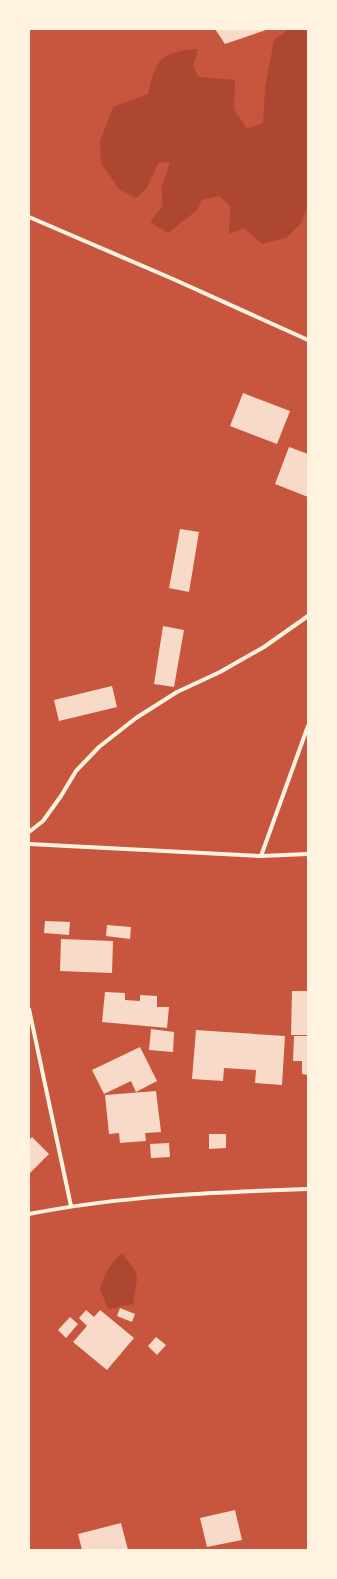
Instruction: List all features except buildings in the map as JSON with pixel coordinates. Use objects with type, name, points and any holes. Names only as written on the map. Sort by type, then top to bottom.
[{"type":"street","points":[[29,218],[173,279],[308,340]]},
{"type":"street","points":[[29,832],[43,821],[61,796],[76,771],[99,747],[136,718],[177,692],[220,672],[264,647],[308,616]]},
{"type":"street","points":[[261,856],[308,726]]},
{"type":"street","points":[[29,844],[261,856],[308,854]]},
{"type":"street","points":[[29,1009],[70,1206]]},
{"type":"street","points":[[29,1214],[70,1206],[230,1192],[308,1189]]},
{"type":"shaded area","points":[[289,29],[308,29],[308,204],[301,223],[286,238],[262,244],[244,228],[229,234],[230,206],[219,196],[202,200],[196,211],[168,233],[150,222],[163,205],[161,188],[170,163],[159,162],[146,189],[136,198],[120,190],[101,163],[100,141],[113,107],[148,94],[154,72],[162,59],[176,52],[198,49],[193,66],[199,77],[235,80],[234,109],[247,129],[263,123],[265,88],[274,40]]},
{"type":"shaded area","points":[[122,1253],[136,1272],[137,1279],[133,1304],[108,1309],[100,1289],[108,1269]]}]
